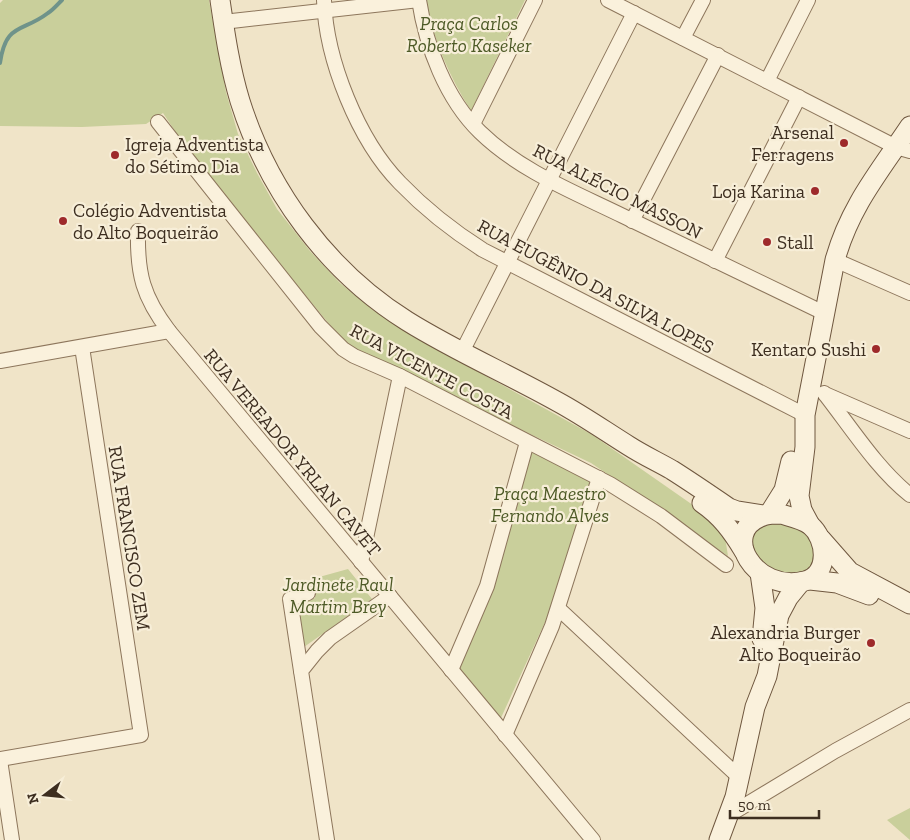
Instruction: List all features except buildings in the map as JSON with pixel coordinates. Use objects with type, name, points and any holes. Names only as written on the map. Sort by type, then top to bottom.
[{"type":"main road","points":[[220,0],[234,78],[247,122],[271,174],[301,221],[333,261],[370,294],[406,320],[462,352],[558,402],[628,446],[671,470],[729,508],[736,511],[766,515],[782,514],[793,517],[815,532],[850,572],[910,604]]},
{"type":"main road","points":[[745,552],[743,540],[746,529],[754,520],[766,515],[786,484],[794,446],[817,390],[824,314],[840,243],[853,212],[903,149],[910,126]]},
{"type":"main road","points":[[719,840],[740,778],[755,708],[767,676],[779,615],[788,598],[805,581],[817,574],[822,566],[824,554],[815,532],[802,510],[799,496],[805,447],[806,415]]},
{"type":"main road","points":[[628,446],[666,478],[721,517],[753,567],[772,580],[787,583],[805,581],[838,582],[892,606],[910,610]]},
{"type":"main road","points":[[755,708],[756,673],[766,608],[760,573]]},
{"type":"street","points":[[224,22],[324,5],[419,0]]},
{"type":"street","name":"RUA ALÉCIO MASSON","points":[[419,0],[424,24],[436,60],[453,94],[473,124],[504,151],[549,180],[824,314]]},
{"type":"street","points":[[473,124],[535,0]]},
{"type":"street","points":[[608,0],[903,149]]},
{"type":"street","points":[[683,38],[703,0]]},
{"type":"street","points":[[767,81],[808,0]]},
{"type":"street","name":"RUA EUGÊNIO DA SILVA LOPES","points":[[324,5],[329,40],[344,88],[360,124],[383,162],[399,182],[440,220],[482,250],[806,415]]},
{"type":"street","points":[[462,352],[634,13]]},
{"type":"street","points":[[632,221],[718,55]]},
{"type":"street","points":[[715,261],[799,97]]},
{"type":"street","name":"RUA VICENTE COSTA","points":[[158,122],[332,339],[343,349],[354,356],[400,376],[599,478],[661,516],[726,565]]},
{"type":"street","name":"RUA VEREADOR YRLAN CAVET","points":[[138,231],[140,277],[153,309],[169,331],[593,840]]},
{"type":"street","points":[[835,260],[910,293]]},
{"type":"street","points":[[0,361],[169,331]]},
{"type":"street","name":"RUA FRANCISCO ZEM","points":[[0,760],[141,735],[82,347]]},
{"type":"street","points":[[361,562],[400,376]]},
{"type":"street","points":[[817,390],[910,431]]},
{"type":"street","points":[[817,390],[892,478],[910,494]]},
{"type":"street","points":[[451,670],[489,579],[527,442]]},
{"type":"street","points":[[505,735],[559,609],[599,478]]},
{"type":"street","points":[[308,593],[290,599],[327,840]]},
{"type":"street","points":[[301,671],[316,651],[330,638],[390,596]]},
{"type":"street","points":[[559,609],[740,778]]},
{"type":"street","points":[[729,815],[910,710]]},
{"type":"street","points":[[0,760],[8,839]]},
{"type":"green space","points":[[3,0],[209,0],[226,92],[238,134],[277,209],[310,251],[340,283],[373,310],[406,332],[591,434],[700,510],[725,537],[728,556],[591,463],[366,356],[349,345],[334,330],[194,160],[163,113],[146,124],[82,127],[0,126],[0,3]]},
{"type":"green space","name":"Praça Carlos Roberto Kaseker","points":[[425,0],[525,0],[471,111],[443,58]]},
{"type":"green space","name":"Praça Maestro Fernando Alves","points":[[530,450],[593,481],[552,607],[499,722],[458,672],[492,588]]},
{"type":"green space","points":[[781,520],[813,536],[818,557],[806,573],[774,575],[752,555],[750,535],[755,528]]},
{"type":"green space","name":"Jardinete Raul Martim Brey","points":[[348,569],[372,599],[304,647],[299,606],[315,598],[312,579]]},
{"type":"green space","points":[[910,808],[910,840],[887,820]]},
{"type":"waterway","points":[[0,63],[6,41],[11,34],[50,12],[62,0]]},
{"type":"place","name":"Arsenal Ferragens","points":[[844,143]]},
{"type":"place","name":"Igreja Adventista do Sétimo Dia","points":[[115,155]]},
{"type":"place","name":"Loja Karina","points":[[815,191]]},
{"type":"place","name":"Colégio Adventista do Alto Boqueirão","points":[[63,221]]},
{"type":"place","name":"Stall","points":[[767,242]]},
{"type":"place","name":"Kentaro Sushi","points":[[876,349]]},
{"type":"place","name":"Alexandria Burger Alto Boqueirão","points":[[871,643]]}]
